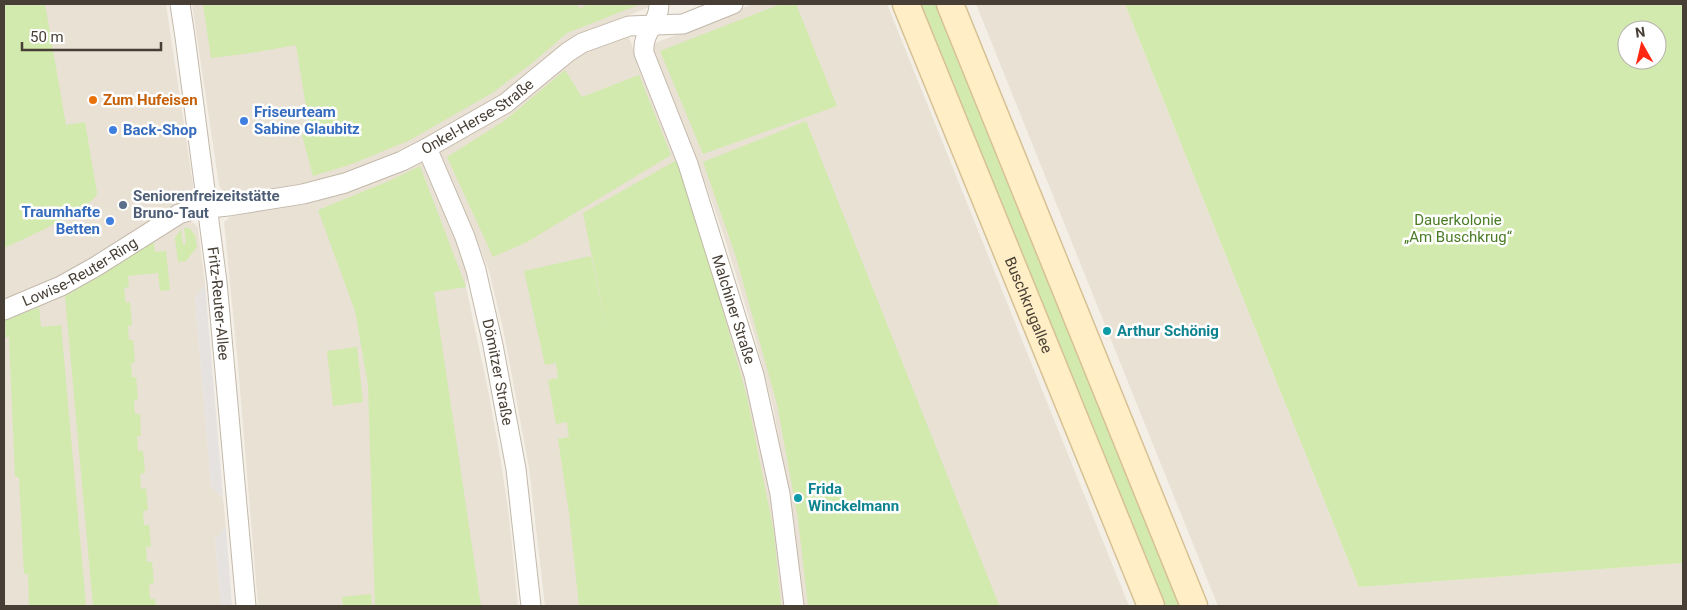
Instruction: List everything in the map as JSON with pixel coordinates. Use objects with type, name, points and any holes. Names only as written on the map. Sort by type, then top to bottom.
[{"type":"main road","name":"Buschkrugallee","points":[[906,4],[1151,606]]},
{"type":"main road","points":[[950,4],[1194,606]]},
{"type":"street","name":"Fritz-Reuter-Allee","points":[[180,4],[222,325],[246,606]]},
{"type":"street","name":"Malchiner Straße","points":[[659,4],[659,14],[646,33],[643,44],[644,53],[688,164],[754,375],[780,494],[794,606]]},
{"type":"street","name":"Onkel-Herse-Straße","points":[[208,208],[303,194],[345,183],[402,161],[506,103],[568,52],[582,43],[619,28],[652,24],[683,24],[733,4]]},
{"type":"street","name":"Dömitzer Straße","points":[[427,148],[465,237],[476,270],[493,345],[516,469],[531,606]]},
{"type":"street","name":"Lowise-Reuter-Ring","points":[[4,310],[61,286],[179,214],[208,208]]},
{"type":"shaded area","points":[[4,4],[166,4],[193,190],[188,198],[166,209],[118,243],[53,281],[4,302]]},
{"type":"shaded area","points":[[192,4],[652,4],[649,7],[585,33],[495,99],[415,145],[357,170],[301,186],[231,197],[223,193],[219,185]]},
{"type":"shaded area","points":[[753,4],[887,4],[1129,606],[802,606],[795,528],[773,407],[755,337],[724,236],[700,167],[651,50],[653,44]]},
{"type":"shaded area","points":[[976,4],[1125,4],[1359,587],[1683,563],[1683,606],[1218,606]]},
{"type":"shaded area","points":[[628,35],[710,247],[737,333],[772,499],[786,606],[545,606],[529,468],[504,333],[489,271],[473,230],[438,157],[438,152],[579,53]]},
{"type":"shaded area","points":[[421,160],[426,164],[468,270],[466,287],[501,462],[509,516],[518,606],[258,606],[224,222],[233,214]]},
{"type":"shaded area","points":[[188,219],[198,229],[205,284],[195,298],[211,486],[223,498],[226,527],[215,539],[221,606],[4,606],[4,318],[176,222]]},
{"type":"shaded area","points":[[205,284],[223,498],[211,486],[195,298]]},
{"type":"shaded area","points":[[226,527],[232,606],[221,606],[215,539]]},
{"type":"green space","points":[[4,4],[45,4],[66,125],[85,122],[97,193],[93,199],[70,215],[4,248]]},
{"type":"green space","points":[[203,4],[575,4],[580,8],[589,4],[641,4],[567,33],[531,64],[492,93],[410,140],[352,164],[313,176],[302,135],[310,132],[296,45],[211,58]]},
{"type":"green space","points":[[781,4],[796,4],[837,106],[703,154],[660,51]]},
{"type":"green space","points":[[915,4],[938,4],[1180,606],[1162,606]]},
{"type":"green space","name":"Dauerkolonie „Am Buschkrug“","points":[[1125,4],[1683,4],[1683,563],[1359,587]]},
{"type":"green space","points":[[565,70],[582,97],[639,75],[671,155],[527,242],[493,257],[447,157],[504,121]]},
{"type":"green space","points":[[806,121],[999,605],[808,606],[798,519],[777,404],[736,257],[703,162]]},
{"type":"green space","points":[[677,160],[705,246],[747,397],[774,533],[781,606],[579,606],[569,513],[558,439],[569,437],[567,422],[556,424],[548,380],[558,378],[556,363],[545,365],[524,271],[591,256],[610,343],[583,213]]},
{"type":"green space","points":[[420,166],[466,287],[434,292],[481,606],[375,606],[368,385],[355,311],[318,210]]},
{"type":"green space","points":[[184,228],[189,228],[195,235],[197,247],[186,261],[178,262],[175,238],[181,229],[183,245],[186,244]]},
{"type":"green space","points":[[153,241],[155,252],[166,251],[170,290],[160,291],[158,273],[128,276],[129,287],[124,288],[126,303],[130,302],[132,325],[128,326],[129,340],[133,340],[135,362],[131,363],[132,377],[136,377],[138,399],[134,400],[135,414],[140,414],[141,436],[137,436],[138,451],[143,451],[145,473],[140,474],[141,489],[146,488],[148,510],[143,511],[144,525],[149,525],[151,547],[146,547],[147,562],[152,562],[154,583],[149,584],[150,599],[155,599],[156,606],[93,606],[65,296],[108,271]]},
{"type":"green space","points":[[39,307],[41,327],[61,325],[86,606],[29,606],[28,574],[24,574],[19,477],[15,477],[9,337],[4,337],[4,321]]},
{"type":"green space","points":[[357,347],[363,402],[333,406],[327,351]]},
{"type":"green space","points":[[371,594],[372,606],[343,606],[342,597]]},
{"type":"place","name":"Zum Hufeisen","points":[[93,100]]},
{"type":"place","name":"Friseurteam Sabine Glaubitz","points":[[244,121]]},
{"type":"place","name":"Back-Shop","points":[[113,130]]},
{"type":"place","name":"Seniorenfreizeitstätte Bruno-Taut","points":[[123,205]]},
{"type":"place","name":"Traumhafte Betten","points":[[110,221]]},
{"type":"place","name":"Arthur Schönig","points":[[1107,331]]},
{"type":"place","name":"Frida Winckelmann","points":[[798,498]]}]
